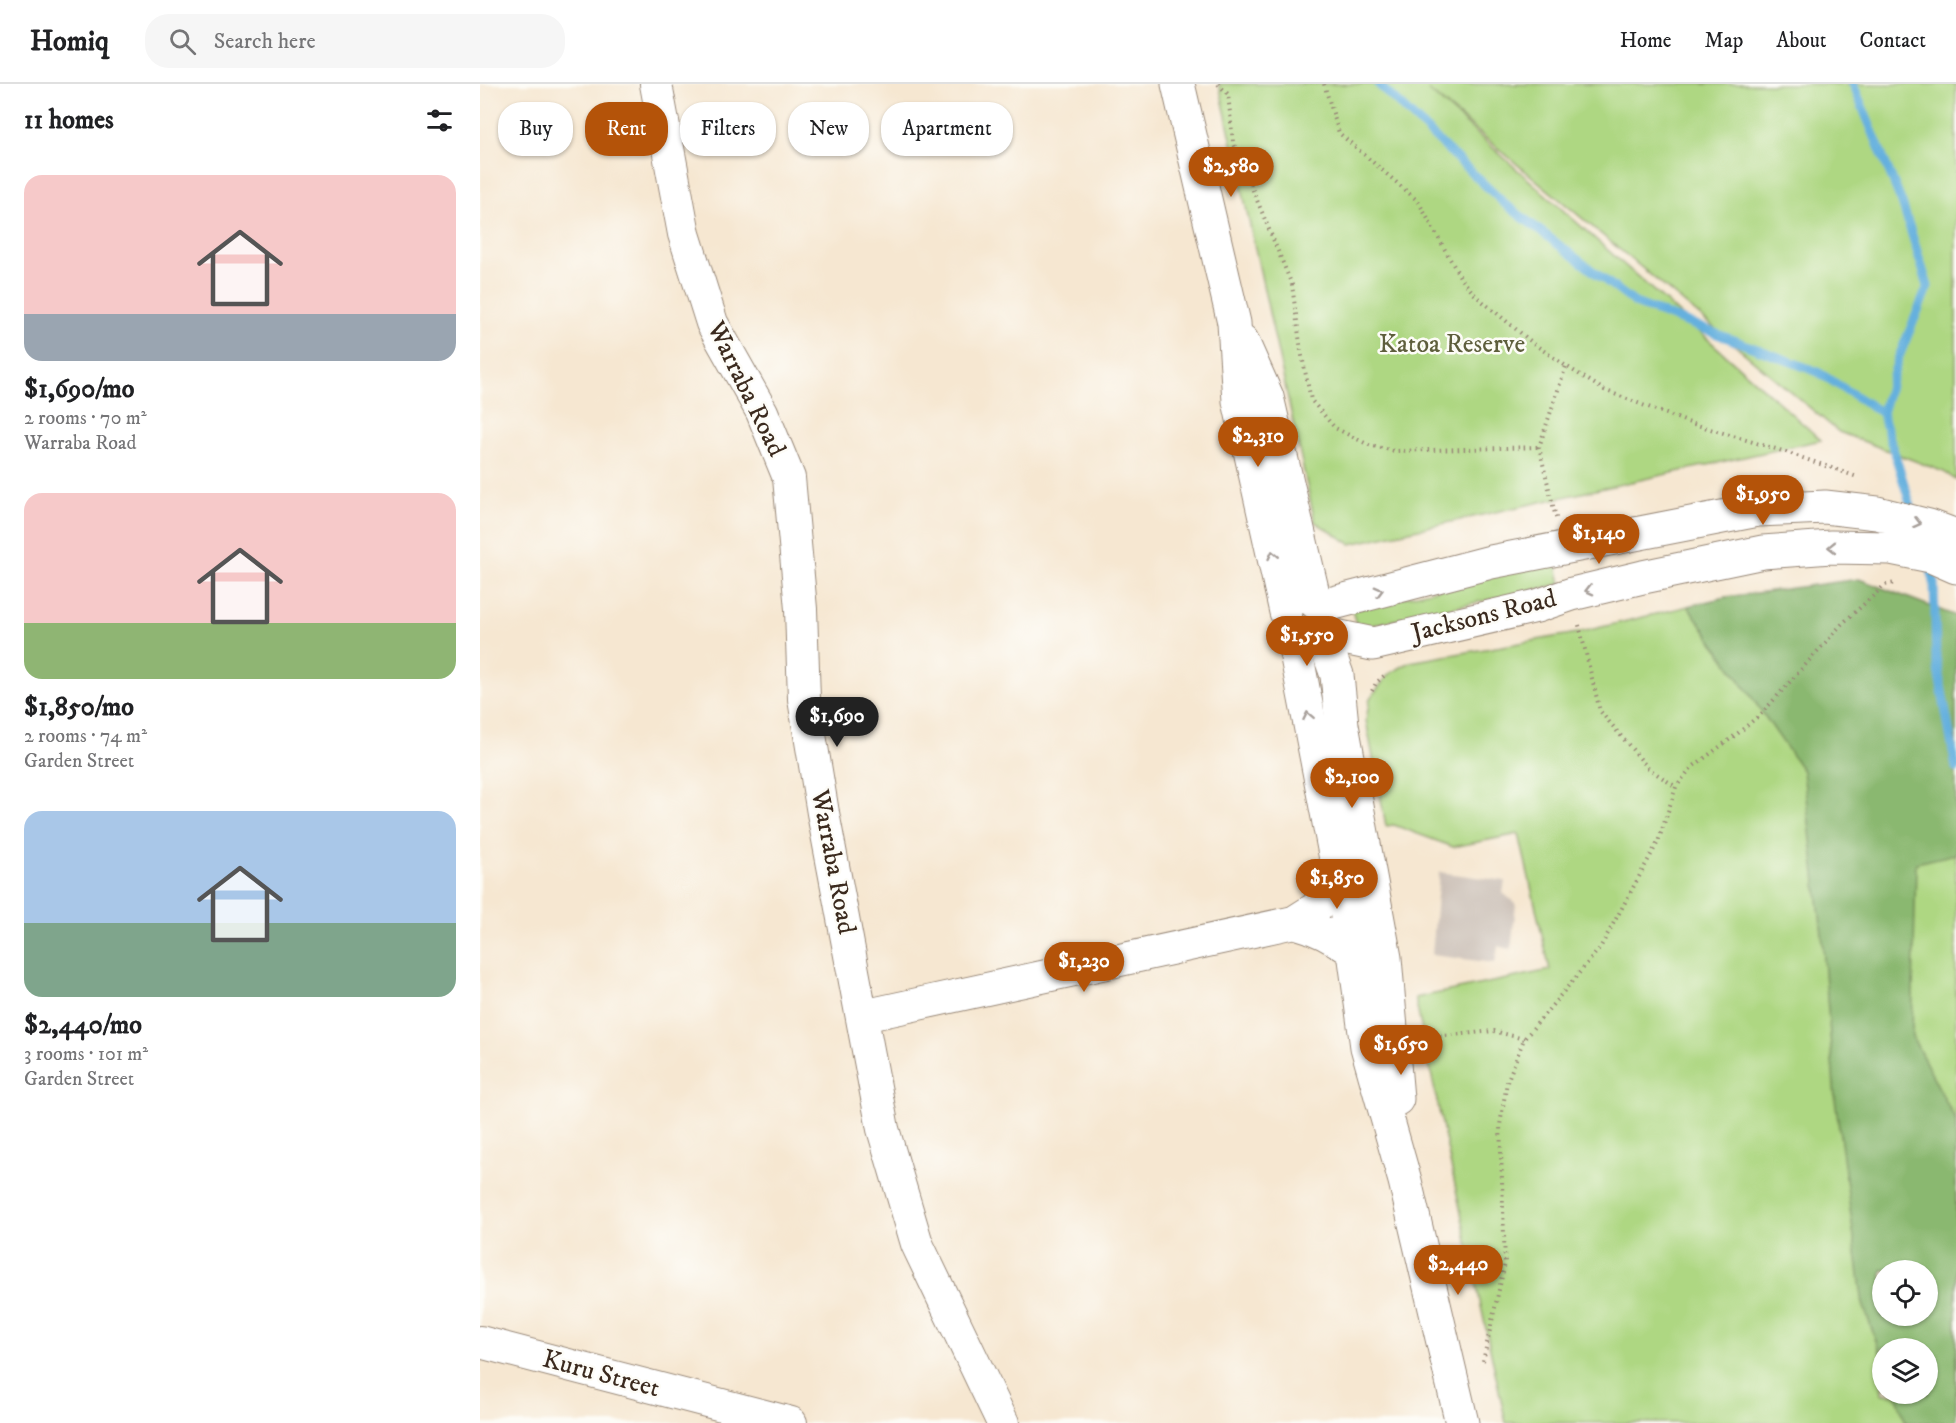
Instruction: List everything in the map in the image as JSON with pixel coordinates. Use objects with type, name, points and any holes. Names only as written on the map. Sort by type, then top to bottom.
[{"type":"street","name":"Warraba Road","points":[[656,84],[684,234],[712,323],[762,412],[789,478],[801,609],[804,699],[823,813],[883,1129],[917,1244],[1003,1423]]},
{"type":"street","points":[[1178,84],[1234,323],[1267,397],[1312,624],[1339,877],[1354,952],[1366,1047],[1405,1181],[1462,1423]]},
{"type":"street","name":"Jacksons Road","points":[[1312,624],[1501,560],[1758,510],[1824,507],[1877,513],[1929,526],[1956,536]]},
{"type":"street","name":"Jacksons Road","points":[[1312,624],[1384,655],[1572,594],[1763,552],[1831,547],[1891,548],[1931,556],[1956,567]]},
{"type":"street","points":[[1312,624],[1337,675],[1342,725],[1385,958],[1405,1181]]},
{"type":"street","points":[[1337,675],[1384,655]]},
{"type":"street","points":[[863,1016],[1294,922],[1316,908],[1339,877]]},
{"type":"street","points":[[1294,922],[1333,936],[1354,952]]},
{"type":"street","name":"Kuru Street","points":[[480,1342],[791,1423]]},
{"type":"path","points":[[1218,84],[1228,94],[1233,142],[1292,285],[1311,400],[1335,428],[1368,445],[1394,451],[1539,447]]},
{"type":"path","points":[[1324,84],[1339,133],[1418,201],[1460,277],[1476,296],[1534,344],[1604,390],[1687,422],[1855,476]]},
{"type":"path","points":[[1556,519],[1539,447],[1566,366]]},
{"type":"path","points":[[1484,1369],[1482,1359],[1505,1263],[1504,1178],[1500,1125],[1507,1082],[1524,1039],[1600,948],[1658,842],[1676,787],[1691,768],[1762,713],[1842,624],[1885,585],[1906,581]]},
{"type":"path","points":[[1578,620],[1600,711],[1648,768],[1676,787]]},
{"type":"path","points":[[1371,693],[1377,683],[1384,655]]},
{"type":"path","points":[[1423,1026],[1425,1038]]},
{"type":"path","points":[[1392,1043],[1494,1031],[1524,1039]]},
{"type":"shaded area","points":[[1439,872],[1505,881],[1503,893],[1516,904],[1511,949],[1498,946],[1495,963],[1432,955]]},
{"type":"green space","name":"Katoa Reserve","points":[[1219,84],[1956,84],[1956,480],[1944,472],[1839,432],[1428,90],[1821,440],[1351,544],[1315,522]]},
{"type":"green space","points":[[1556,560],[1561,584],[1363,627],[1356,624],[1352,610]]},
{"type":"green space","points":[[1859,579],[1956,616],[1956,854],[1916,863],[1912,1036],[1956,1121],[1956,1423],[1906,1423],[1899,1404],[1938,1404],[1938,1338],[1875,1338],[1863,1304],[1835,1099],[1822,934],[1803,771],[1688,606],[1726,597]]},
{"type":"green space","points":[[1726,597],[1897,627],[1956,837],[1956,1423],[1506,1423],[1415,998],[1550,970],[1519,834],[1453,847],[1394,825],[1386,826],[1366,720],[1370,698],[1389,674],[1410,662],[1577,633]]},
{"type":"waterway","points":[[1378,84],[1505,204],[1635,303],[1818,372],[1882,413]]},
{"type":"waterway","points":[[1853,84],[1902,203],[1928,286],[1898,359],[1882,413],[1914,516]]},
{"type":"waterway","points":[[1929,563],[1934,581],[1936,658],[1956,768]]}]
